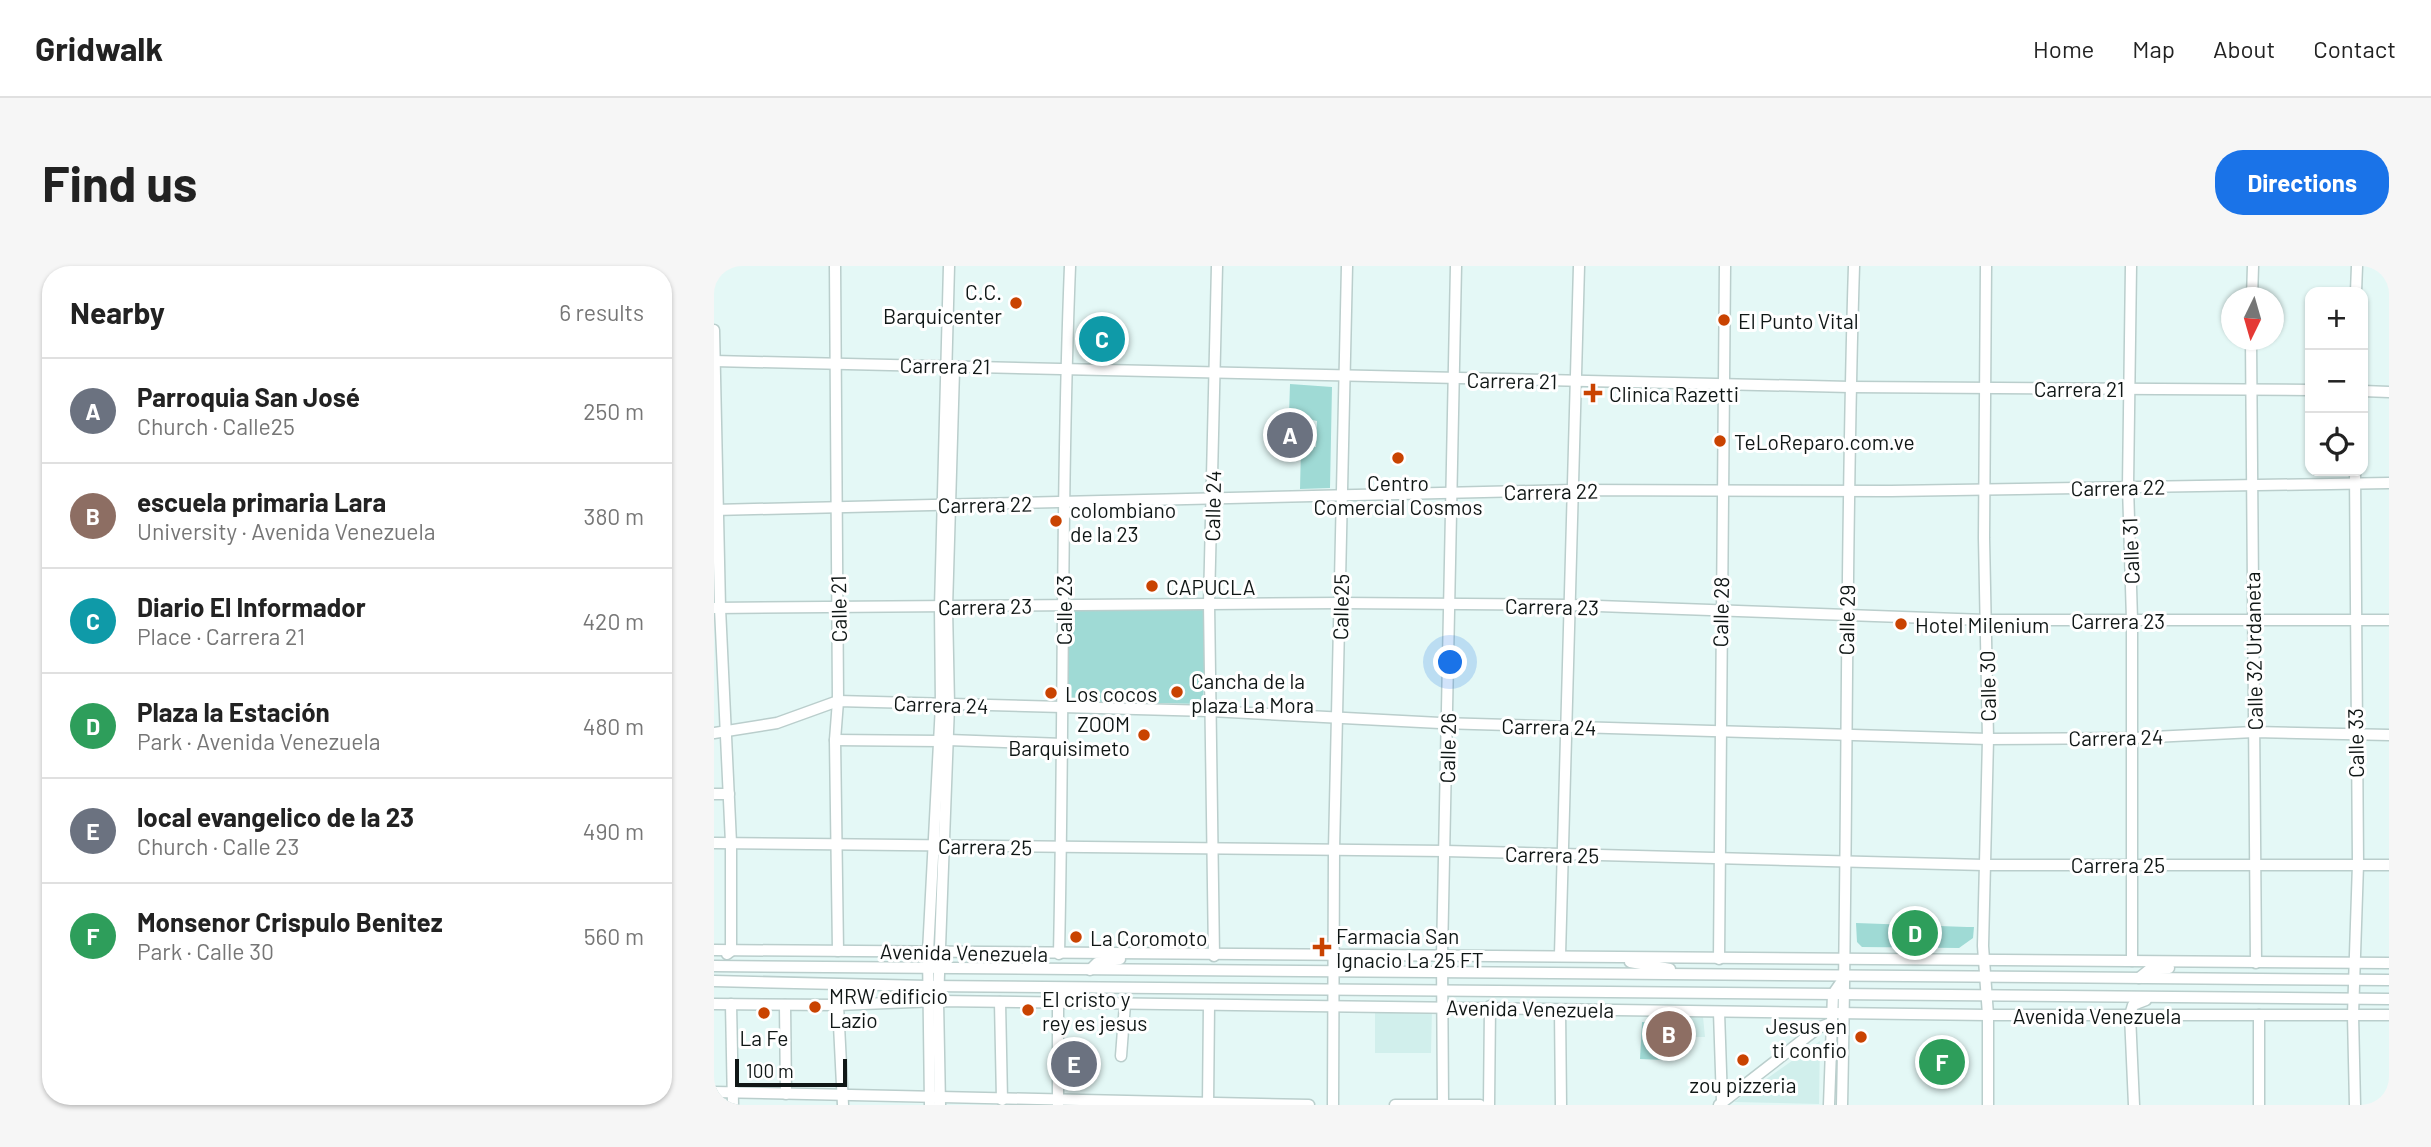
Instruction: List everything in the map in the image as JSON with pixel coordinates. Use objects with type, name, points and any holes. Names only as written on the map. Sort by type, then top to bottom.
[{"type":"street","name":"Calle 21","points":[[835,266],[838,951]]},
{"type":"street","points":[[933,1001],[940,986],[940,845],[945,705],[943,608],[951,365],[950,266]]},
{"type":"street","name":"Calle 23","points":[[1059,954],[1064,707],[1061,604],[1070,266]]},
{"type":"street","name":"Calle 24","points":[[1214,956],[1209,603],[1217,266]]},
{"type":"street","name":"Calle25","points":[[1333,1105],[1337,718],[1347,266]]},
{"type":"street","name":"Calle 26","points":[[1443,1105],[1442,956],[1448,723],[1451,379],[1456,266]]},
{"type":"street","points":[[1560,955],[1579,266]]},
{"type":"street","name":"Calle 28","points":[[1719,959],[1725,266]]},
{"type":"street","name":"Calle 29","points":[[1843,1105],[1846,994],[1844,735],[1854,266]]},
{"type":"street","name":"Calle 30","points":[[1986,266],[1984,388],[1988,739],[1983,961],[1987,1015],[1988,1105]]},
{"type":"street","name":"Calle 31","points":[[2131,266],[2128,486],[2133,738],[2132,961]]},
{"type":"street","points":[[2252,287],[2253,266]]},
{"type":"street","points":[[2356,287],[2357,266]]},
{"type":"street","points":[[714,330],[717,608],[727,733],[731,951]]},
{"type":"street","name":"Calle 32 Urdaneta","points":[[2251,350],[2256,963]]},
{"type":"street","name":"Carrera 21","points":[[715,361],[1850,387],[2305,390]]},
{"type":"street","points":[[2368,391],[2389,392]]},
{"type":"street","name":"Calle 33","points":[[2354,476],[2354,734],[2358,864],[2353,1015],[2355,1105]]},
{"type":"street","name":"Carrera 22","points":[[716,510],[1573,490],[1985,490],[2389,483]]},
{"type":"street","name":"Carrera 23","points":[[717,608],[1340,603],[1570,605],[1985,620],[2389,620]]},
{"type":"street","name":"Carrera 24","points":[[714,733],[777,723],[838,701],[1210,711],[1448,723],[1988,739],[2133,738],[2254,732],[2389,735]]},
{"type":"street","points":[[835,740],[1063,744]]},
{"type":"street","points":[[714,794],[729,794]]},
{"type":"street","name":"Carrera 25","points":[[714,843],[1211,851],[1335,850],[1984,865],[2389,865]]},
{"type":"street","points":[[935,1102],[933,1001],[927,986],[928,952],[940,845]]},
{"type":"street","name":"Avenida Venezuela","points":[[714,953],[838,951],[1214,956],[1334,953],[1719,959],[2389,963]]},
{"type":"street","points":[[1090,970],[1097,963],[1110,960],[1169,954]]},
{"type":"street","points":[[1577,955],[1586,960],[1634,962],[1684,974]]},
{"type":"street","points":[[2139,978],[2149,971],[2161,968],[2222,962]]},
{"type":"street","name":"Avenida Venezuela","points":[[714,966],[2389,980]]},
{"type":"street","points":[[1829,1105],[1833,994],[1846,975]]},
{"type":"street","name":"Avenida Venezuela","points":[[714,981],[927,986],[2389,999]]},
{"type":"street","points":[[1058,1102],[1058,1003],[1064,996],[1086,991],[1161,988]]},
{"type":"street","points":[[1551,992],[1620,995],[1639,1000],[1649,1011]]},
{"type":"street","points":[[2134,1105],[2130,1015],[2136,1002],[2149,999],[2222,997]]},
{"type":"street","name":"Avenida Venezuela","points":[[714,1004],[838,1005],[933,1001],[1333,1008],[1490,1006],[1560,1010],[1815,1013],[1831,1018],[1844,1013],[2389,1016]]},
{"type":"street","points":[[1000,1002],[1002,1100]]},
{"type":"street","points":[[731,1004],[733,1105]]},
{"type":"street","points":[[1121,1056],[1125,1004]]},
{"type":"street","points":[[785,1005],[786,1094]]},
{"type":"street","points":[[838,1005],[843,1100]]},
{"type":"street","points":[[1208,1104],[1209,1005]]},
{"type":"street","points":[[1489,1105],[1490,1006]]},
{"type":"street","points":[[1560,1010],[1561,1105]]},
{"type":"street","points":[[1719,1012],[1721,1103]]},
{"type":"street","points":[[1815,1013],[1818,1028]]},
{"type":"street","points":[[2259,1014],[2259,1105]]},
{"type":"street","points":[[1721,1103],[1831,1018]]},
{"type":"street","points":[[714,1092],[786,1094],[843,1100],[1309,1105]]},
{"type":"street","points":[[1395,1105],[1480,1105]]},
{"type":"shaded area","points":[[1290,384],[1332,387],[1330,488],[1300,489],[1301,447],[1316,447],[1317,421],[1289,415]]},
{"type":"shaded area","points":[[1063,605],[1207,606],[1203,704],[1063,701]]},
{"type":"shaded area","points":[[1856,923],[1974,927],[1973,938],[1959,948],[1862,947],[1857,942]]},
{"type":"shaded area","points":[[1375,1009],[1432,1009],[1431,1053],[1375,1053]]},
{"type":"shaded area","points":[[1677,1013],[1703,1017],[1705,1037],[1693,1037],[1693,1030],[1676,1030],[1675,1054],[1662,1053],[1663,1027],[1667,1027],[1667,1016],[1676,1016]]},
{"type":"shaded area","points":[[1642,1022],[1665,1023],[1663,1060],[1640,1059]]},
{"type":"shaded area","points":[[1820,1041],[1819,1104],[1734,1102]]},
{"type":"place","name":"C.C. Barquicenter","points":[[1016,303]]},
{"type":"place","name":"El Punto Vital","points":[[1724,320]]},
{"type":"place","name":"Diario El Informador","points":[[1102,339]]},
{"type":"place","name":"Clinica Razetti","points":[[1593,393]]},
{"type":"place","name":"Parroquia San José","points":[[1290,435]]},
{"type":"place","name":"TeLoReparo.com.ve","points":[[1720,441]]},
{"type":"place","name":"Centro Comercial Cosmos","points":[[1398,458]]},
{"type":"place","name":"colombiano de la 23","points":[[1056,521]]},
{"type":"place","name":"CAPUCLA","points":[[1152,586]]},
{"type":"place","name":"Hotel Milenium","points":[[1901,624]]},
{"type":"place","name":"Cancha de la plaza La Mora","points":[[1177,692]]},
{"type":"place","name":"Los cocos","points":[[1051,693]]},
{"type":"place","name":"ZOOM Barquisimeto","points":[[1144,735]]},
{"type":"place","name":"Plaza la Estación","points":[[1915,933]]},
{"type":"place","name":"La Coromoto","points":[[1076,937]]},
{"type":"place","name":"Farmacia San Ignacio La 25 FT","points":[[1322,947]]},
{"type":"place","name":"MRW edificio Lazio","points":[[815,1007]]},
{"type":"place","name":"El cristo y rey es jesus","points":[[1028,1010]]},
{"type":"place","name":"La Fe","points":[[764,1013]]},
{"type":"place","name":"escuela primaria Lara","points":[[1669,1034]]},
{"type":"place","name":"Jesus en ti confio","points":[[1861,1037]]},
{"type":"place","name":"zou pizzeria","points":[[1743,1060]]},
{"type":"place","name":"Monsenor Crispulo Benitez","points":[[1942,1062]]},
{"type":"place","name":"local evangelico de la 23","points":[[1074,1064]]}]
